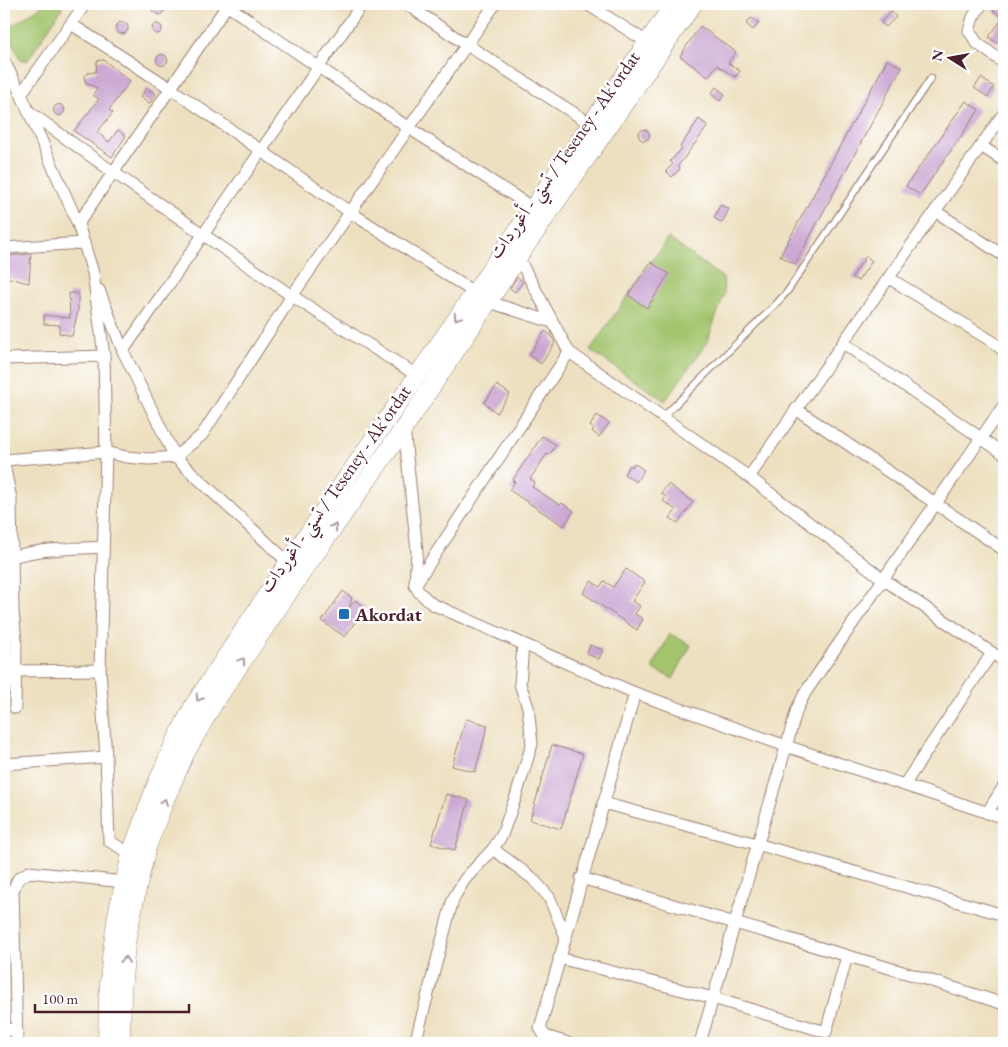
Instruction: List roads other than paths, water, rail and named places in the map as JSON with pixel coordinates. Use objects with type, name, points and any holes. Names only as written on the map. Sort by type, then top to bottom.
[{"type":"main road","points":[[107,1043],[111,958],[117,915],[131,854],[155,788],[173,746],[194,706],[294,568],[474,292],[674,4]]},
{"type":"main road","name":"تسني - أغوردات / Teseney - Ak'ordat","points":[[121,1043],[122,992],[126,943],[136,894],[147,848],[185,754],[294,568],[404,428],[518,257],[693,4]]},
{"type":"street","points":[[20,94],[85,4]]},
{"type":"street","points":[[78,224],[227,4],[408,128],[533,208]]},
{"type":"street","points":[[123,351],[362,4]]},
{"type":"street","points":[[406,4],[591,124]]},
{"type":"street","points":[[4,460],[106,452],[126,457],[149,459],[175,458],[202,435],[292,296],[495,4]]},
{"type":"street","points":[[587,4],[647,42]]},
{"type":"street","points":[[982,4],[973,17],[969,31],[976,43],[1004,63]]},
{"type":"street","points":[[71,24],[170,88],[350,212],[489,302],[552,322]]},
{"type":"street","points":[[4,61],[78,224],[93,273],[123,351],[175,458],[294,568]]},
{"type":"street","points":[[27,110],[292,296],[418,376]]},
{"type":"street","points":[[749,476],[1004,113]]},
{"type":"street","points":[[981,146],[1004,161]]},
{"type":"street","points":[[935,211],[1004,256]]},
{"type":"street","points":[[4,248],[84,243]]},
{"type":"street","points":[[518,257],[569,352],[662,418],[749,476],[883,579],[1004,661]]},
{"type":"street","points":[[93,273],[104,356],[106,452],[100,670],[109,841],[131,854]]},
{"type":"street","points":[[889,278],[993,342],[1004,351]]},
{"type":"street","points":[[843,343],[1004,454]]},
{"type":"street","points":[[416,585],[569,352]]},
{"type":"street","points":[[4,359],[104,356]]},
{"type":"street","points":[[700,1043],[797,709],[805,693],[1004,405]]},
{"type":"street","points":[[796,409],[1004,550]]},
{"type":"street","points":[[404,428],[417,551],[416,585],[423,597],[432,604],[635,693],[786,746],[1004,818]]},
{"type":"street","points":[[4,464],[11,499],[8,558],[16,671],[14,708]]},
{"type":"street","points":[[8,558],[50,550],[102,548]]},
{"type":"street","points":[[414,1043],[453,899],[465,879],[502,835],[532,744],[528,707],[520,684],[523,644]]},
{"type":"street","points":[[904,785],[992,653]]},
{"type":"street","points":[[16,671],[100,670]]},
{"type":"street","points":[[568,1043],[545,1036],[540,1028],[558,958],[635,693]]},
{"type":"street","points":[[4,764],[106,757]]},
{"type":"street","points":[[987,813],[1004,786]]},
{"type":"street","points":[[603,803],[757,844],[1004,915]]},
{"type":"street","points":[[492,849],[532,878],[549,897],[565,935]]},
{"type":"street","points":[[17,1038],[8,906],[18,879],[29,872],[124,882]]},
{"type":"street","points":[[581,878],[913,975],[1004,1004]]},
{"type":"street","points":[[558,958],[713,998],[826,1032],[847,956]]},
{"type":"street","points":[[4,1027],[17,1038]]},
{"type":"lane","points":[[662,418],[787,292],[931,78]]},
{"type":"place","name":"Akordat","points":[[344,614]]}]
